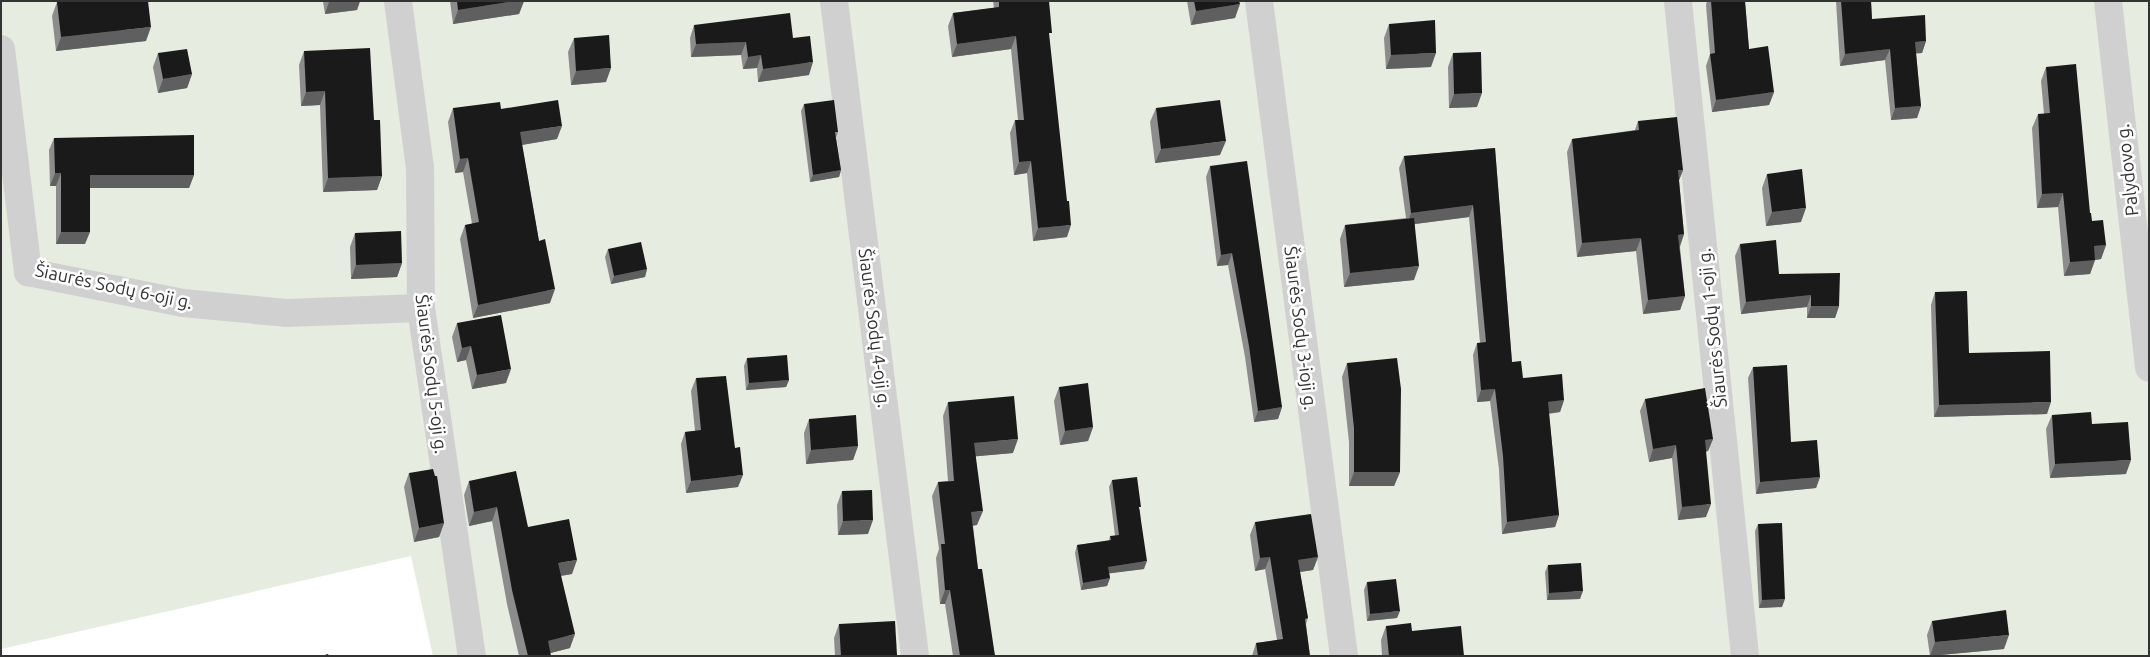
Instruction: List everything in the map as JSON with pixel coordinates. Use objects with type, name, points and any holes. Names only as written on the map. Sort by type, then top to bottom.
[{"type":"street","name":"Šiaurės Sodų 5-oji g.","points":[[398,1],[420,167],[421,308],[472,656]]},
{"type":"street","name":"Šiaurės Sodų 4-oji g.","points":[[834,1],[915,656]]},
{"type":"street","name":"Šiaurės Sodų 3-ioji g.","points":[[1259,1],[1344,656]]},
{"type":"street","name":"Šiaurės Sodų 1-oji g.","points":[[1678,1],[1745,656]]},
{"type":"street","name":"Palydovo g.","points":[[2108,1],[2149,368]]},
{"type":"street","name":"Šiaurės Sodų 6-oji g.","points":[[1,49],[28,272],[183,303],[277,312],[421,308]]},
{"type":"shaded area","points":[[1,1],[2149,1],[2149,656],[433,656],[411,556],[1,649]]},
{"type":"building","points":[[148,1],[151,27],[61,37],[57,2]]},
{"type":"building","points":[[457,1],[514,1],[458,10]]},
{"type":"building","points":[[999,1],[1049,1],[1052,33],[1049,33],[1071,225],[1038,228],[1031,161],[1019,162],[1015,120],[1024,120],[1016,36],[957,44],[953,13],[999,7]]},
{"type":"building","points":[[1194,1],[1239,1],[1240,4],[1196,11]]},
{"type":"building","points":[[1711,1],[1745,1],[1749,49],[1768,46],[1774,92],[1716,100],[1710,54],[1715,53]]},
{"type":"building","points":[[1841,1],[1871,1],[1872,19],[1925,15],[1926,41],[1915,42],[1921,106],[1895,108],[1890,49],[1845,54]]},
{"type":"building","points":[[790,13],[793,38],[810,36],[813,62],[763,69],[761,55],[748,57],[746,42],[696,44],[694,25]]},
{"type":"building","points":[[1435,20],[1436,53],[1391,55],[1389,24]]},
{"type":"building","points":[[609,35],[611,68],[576,71],[574,38]]},
{"type":"building","points":[[370,48],[374,120],[380,120],[382,176],[328,178],[325,91],[306,92],[304,51]]},
{"type":"building","points":[[187,49],[192,74],[163,79],[158,53]]},
{"type":"building","points":[[1481,52],[1482,93],[1454,94],[1453,53]]},
{"type":"building","points":[[2076,64],[2090,213],[2092,221],[2103,220],[2106,245],[2094,246],[2095,260],[2070,262],[2063,193],[2042,194],[2038,114],[2050,113],[2046,67]]},
{"type":"building","points":[[558,100],[562,126],[520,132],[539,241],[545,239],[555,289],[478,305],[465,225],[479,222],[468,158],[460,159],[453,108],[500,102],[501,109]]},
{"type":"building","points":[[834,100],[838,132],[835,132],[841,170],[813,175],[804,104]]},
{"type":"building","points":[[1220,100],[1226,141],[1161,149],[1156,108]]},
{"type":"building","points":[[1677,117],[1683,170],[1678,170],[1684,234],[1678,235],[1685,296],[1648,300],[1641,238],[1582,243],[1572,139],[1639,130],[1638,121]]},
{"type":"building","points":[[194,135],[194,175],[90,175],[90,232],[61,232],[61,173],[55,173],[54,138]]},
{"type":"building","points":[[1495,148],[1512,362],[1521,361],[1523,378],[1562,374],[1564,400],[1548,402],[1559,515],[1507,522],[1503,456],[1495,389],[1481,390],[1477,343],[1486,342],[1473,205],[1411,213],[1404,156]]},
{"type":"building","points":[[1247,161],[1282,407],[1258,411],[1249,346],[1232,253],[1221,255],[1210,166]]},
{"type":"building","points":[[1802,169],[1806,208],[1772,212],[1767,174]]},
{"type":"building","points":[[1414,218],[1419,266],[1350,273],[1345,225]]},
{"type":"building","points":[[401,231],[402,263],[356,265],[355,233]]},
{"type":"building","points":[[1776,240],[1779,274],[1840,273],[1839,306],[1811,306],[1811,295],[1746,302],[1740,244]]},
{"type":"building","points":[[641,242],[647,269],[614,276],[608,249]]},
{"type":"building","points":[[1967,291],[1969,353],[2050,351],[2051,402],[1939,405],[1935,292]]},
{"type":"building","points":[[501,315],[511,369],[477,375],[471,346],[462,348],[457,323]]},
{"type":"building","points":[[787,355],[789,380],[749,383],[747,358]]},
{"type":"building","points":[[1397,358],[1401,389],[1400,472],[1354,472],[1354,428],[1347,363]]},
{"type":"building","points":[[1787,365],[1791,442],[1817,440],[1820,477],[1760,482],[1753,367]]},
{"type":"building","points":[[726,376],[735,448],[740,447],[743,475],[691,481],[685,432],[701,430],[696,378]]},
{"type":"building","points":[[1088,383],[1093,427],[1065,431],[1059,387]]},
{"type":"building","points":[[1705,388],[1713,439],[1705,440],[1711,504],[1682,507],[1676,445],[1653,449],[1645,399]]},
{"type":"building","points":[[1014,396],[1018,439],[974,443],[983,511],[971,512],[978,569],[982,569],[995,656],[960,656],[950,590],[945,590],[941,544],[945,544],[938,482],[954,481],[948,402]]},
{"type":"building","points":[[2091,412],[2092,424],[2128,422],[2131,460],[2055,464],[2052,415]]},
{"type":"building","points":[[856,415],[858,446],[811,450],[809,419]]},
{"type":"building","points":[[433,469],[435,476],[437,476],[444,523],[419,528],[409,473]]},
{"type":"building","points":[[516,471],[528,527],[569,519],[577,560],[558,563],[575,634],[548,641],[551,656],[528,656],[512,590],[497,507],[474,512],[469,481]]},
{"type":"building","points":[[1137,477],[1141,507],[1139,507],[1147,561],[1108,567],[1110,578],[1083,583],[1077,545],[1111,540],[1110,536],[1119,535],[1112,480]]},
{"type":"building","points":[[872,490],[873,520],[843,521],[842,491]]},
{"type":"building","points":[[1311,514],[1318,557],[1298,560],[1308,618],[1305,619],[1310,656],[1258,656],[1256,643],[1283,639],[1270,557],[1260,558],[1255,522]]},
{"type":"building","points":[[1782,523],[1785,599],[1762,600],[1758,524]]},
{"type":"building","points":[[1581,563],[1583,591],[1549,593],[1548,565]]},
{"type":"building","points":[[1396,579],[1400,611],[1370,614],[1367,582]]},
{"type":"building","points":[[2006,610],[2009,635],[1935,642],[1932,621]]},
{"type":"building","points":[[895,621],[897,655],[841,656],[839,624]]},
{"type":"building","points":[[1411,623],[1412,631],[1461,626],[1464,656],[1389,656],[1386,626]]}]
